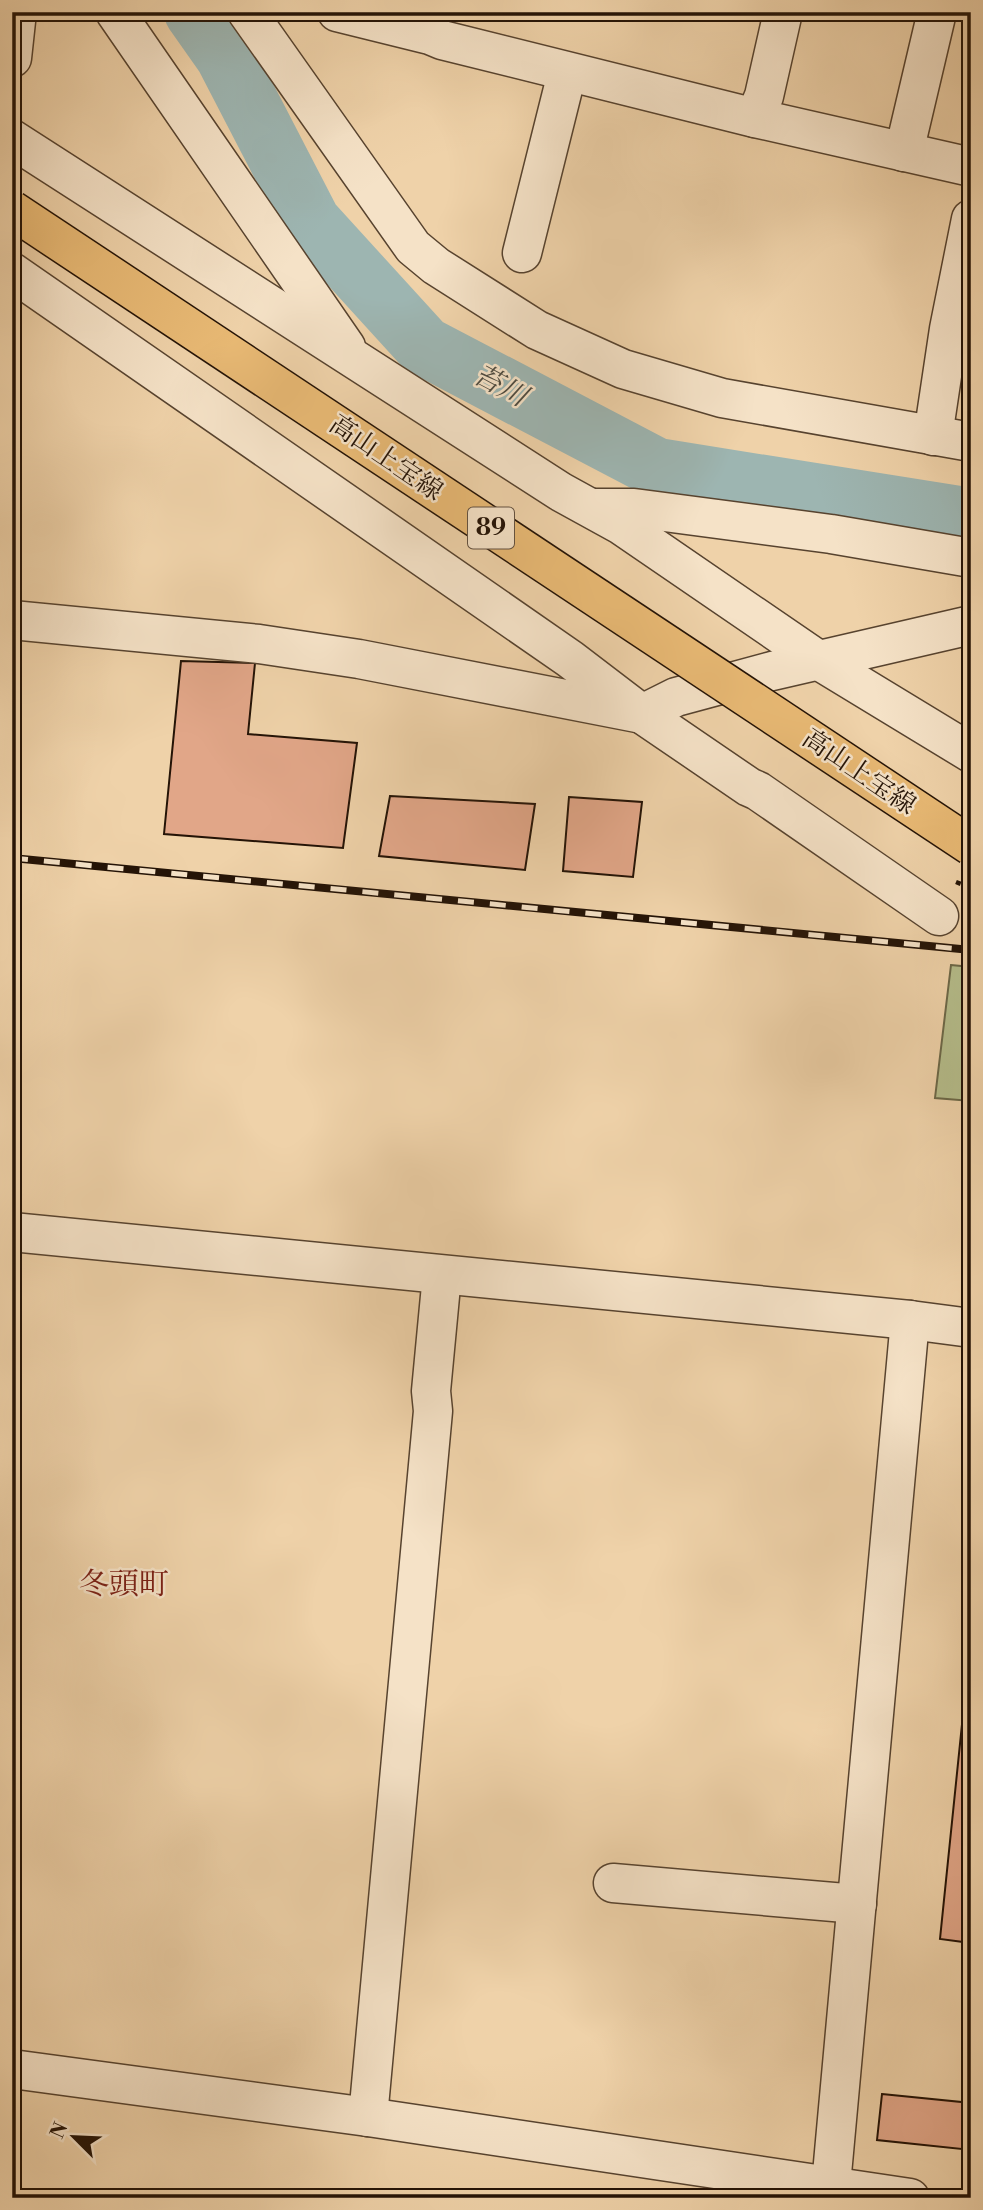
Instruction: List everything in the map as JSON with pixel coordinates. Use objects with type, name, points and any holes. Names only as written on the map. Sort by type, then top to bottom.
[{"type":"main road","name":"高山上宝線","points":[[12,210],[971,846]]},
{"type":"street","points":[[12,58],[17,12]]},
{"type":"street","points":[[115,12],[354,359]]},
{"type":"street","points":[[247,12],[413,247],[436,266],[537,330],[622,369],[722,398],[971,442]]},
{"type":"street","points":[[337,12],[434,23],[442,40],[567,73],[971,167]]},
{"type":"street","points":[[755,118],[764,96],[783,12]]},
{"type":"street","points":[[904,152],[937,12]]},
{"type":"street","points":[[522,253],[567,73]]},
{"type":"street","points":[[12,139],[589,508],[621,525],[818,660],[971,753]]},
{"type":"street","points":[[933,436],[949,329],[971,219]]},
{"type":"street","points":[[12,272],[570,659],[642,714],[939,916]]},
{"type":"street","points":[[589,508],[634,508],[818,532],[971,558]]},
{"type":"street","points":[[12,620],[284,648],[359,659],[642,714],[676,697],[818,660],[971,625]]},
{"type":"street","points":[[12,1232],[971,1328]]},
{"type":"street","points":[[368,2117],[433,1411],[431,1391],[442,1275]]},
{"type":"street","points":[[831,2185],[910,1320]]},
{"type":"street","points":[[613,1883],[857,1904]]},
{"type":"street","points":[[12,2069],[368,2117],[910,2198]]},
{"type":"green space","points":[[951,965],[971,967],[971,1101],[935,1098]]},
{"type":"building","points":[[181,661],[255,663],[248,734],[357,743],[343,848],[164,834]]},
{"type":"building","points":[[390,796],[535,804],[525,870],[379,856]]},
{"type":"building","points":[[569,797],[642,802],[633,877],[563,871]]},
{"type":"building","points":[[971,1656],[971,1943],[940,1939]]},
{"type":"building","points":[[882,2094],[971,2103],[971,2150],[877,2140]]},
{"type":"waterway","name":"苔川","points":[[194,12],[225,56],[311,222],[424,346],[657,468],[971,518]]},
{"type":"railway","points":[[12,858],[971,950]]},
{"type":"district","name":"冬頭町","points":[[124,1585]]}]
